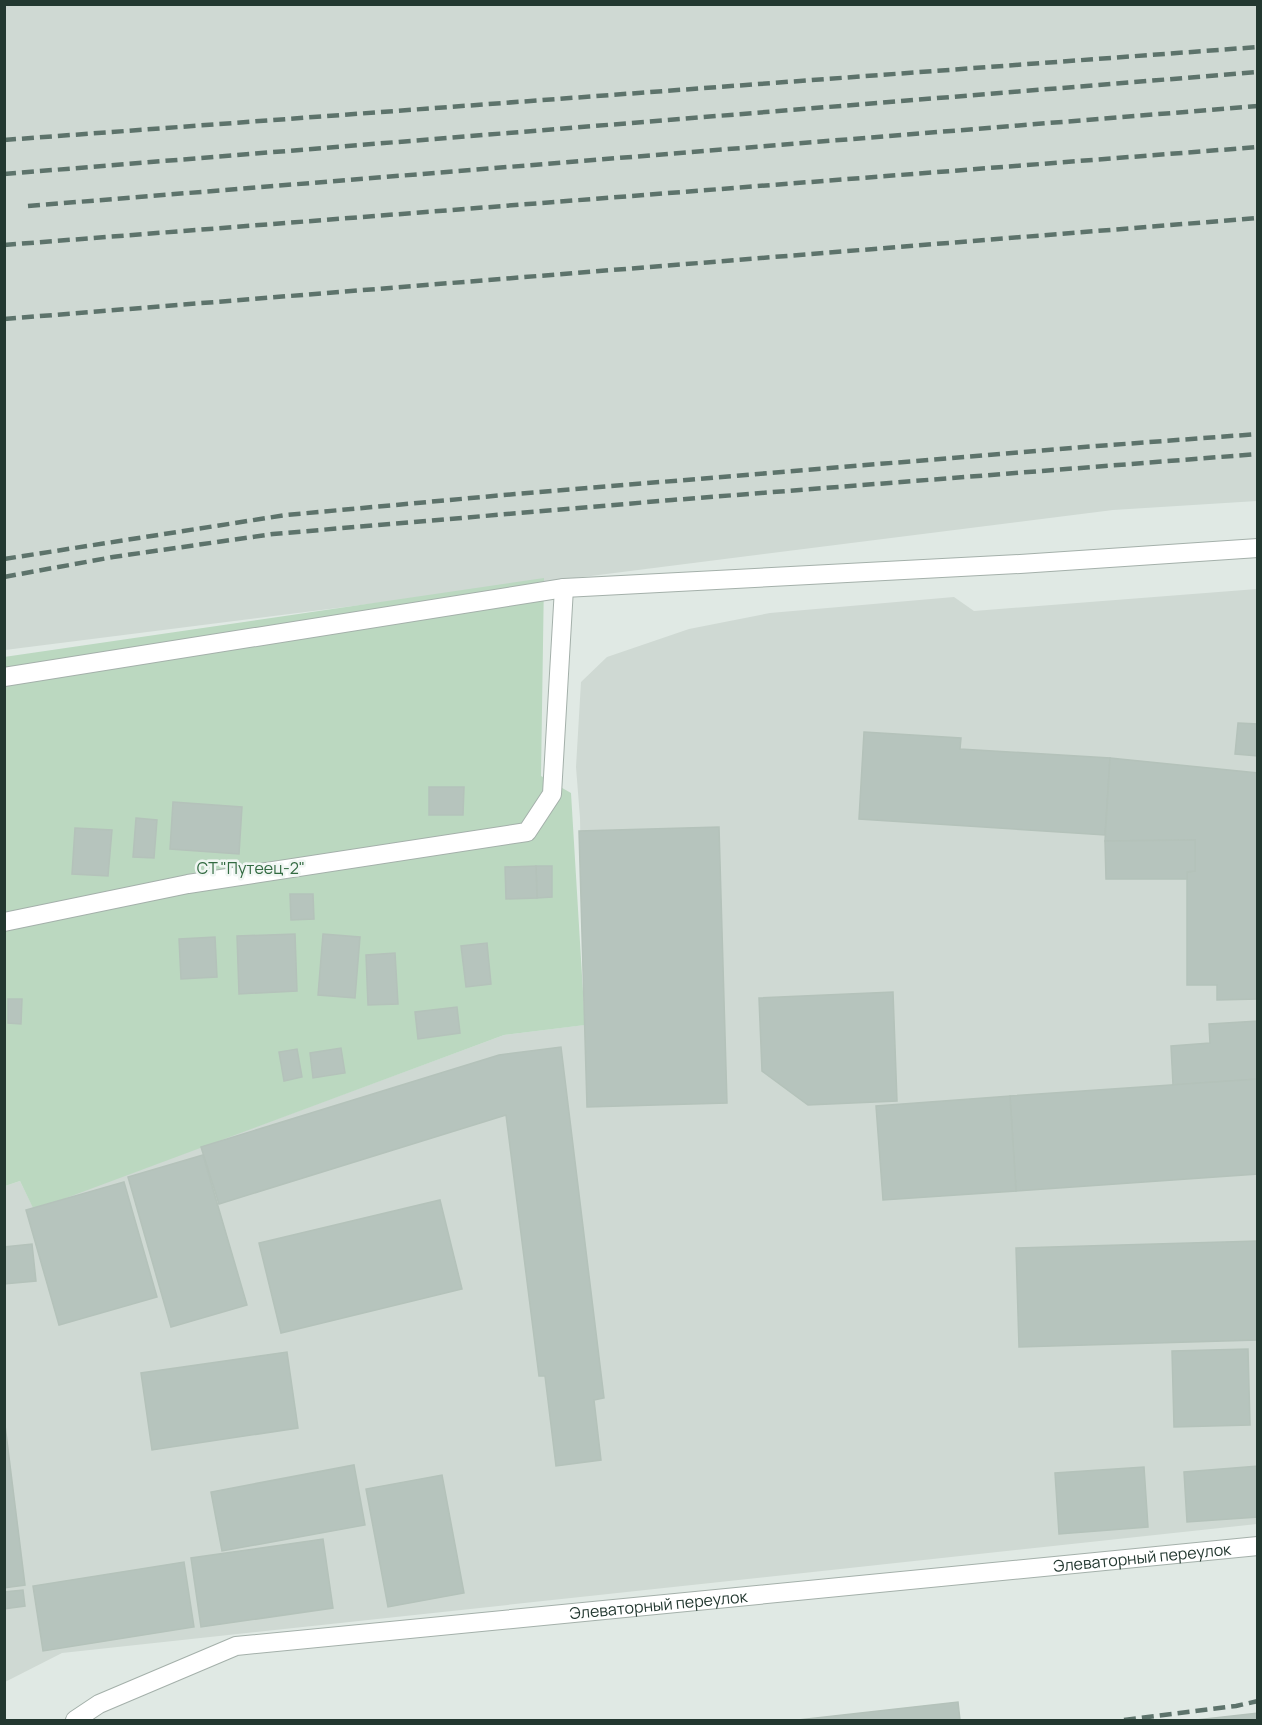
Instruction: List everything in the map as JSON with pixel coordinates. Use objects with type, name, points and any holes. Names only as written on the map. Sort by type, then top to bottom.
[{"type":"street","points":[[4,677],[564,588],[1020,564],[1257,548]]},
{"type":"street","points":[[4,922],[188,885],[527,832],[552,794],[564,588]]},
{"type":"street","name":"Элеваторный переулок","points":[[75,1720],[99,1704],[236,1646],[1257,1546]]},
{"type":"shaded area","points":[[4,5],[1257,5],[1257,501],[1113,510],[5,650]]},
{"type":"shaded area","points":[[1257,589],[1257,1524],[62,1653],[5,1682],[5,1186],[20,1181],[34,1209],[504,1035],[584,1025],[580,818],[576,767],[581,682],[607,657],[689,629],[770,613],[954,597],[974,611]]},
{"type":"green space","name":"СТ \"Путеец-2\"","points":[[544,578],[541,776],[571,793],[585,1025],[504,1035],[34,1210],[20,1181],[5,1186],[4,657]]},
{"type":"building","points":[[1238,723],[1258,724],[1258,756],[1235,754]]},
{"type":"building","points":[[864,732],[961,738],[960,749],[1110,758],[1105,835],[859,819]]},
{"type":"building","points":[[1110,758],[1258,773],[1258,999],[1217,1000],[1217,985],[1187,985],[1187,872],[1195,871],[1195,840],[1105,841]]},
{"type":"building","points":[[429,787],[464,787],[463,815],[429,815]]},
{"type":"building","points":[[173,802],[242,807],[239,854],[170,849]]},
{"type":"building","points":[[136,818],[157,820],[154,858],[133,857]]},
{"type":"building","points":[[719,827],[727,1103],[587,1107],[579,831]]},
{"type":"building","points":[[75,828],[112,830],[108,876],[72,874]]},
{"type":"building","points":[[1195,840],[1195,871],[1187,872],[1187,879],[1106,879],[1105,841]]},
{"type":"building","points":[[536,866],[552,866],[552,897],[537,898]]},
{"type":"building","points":[[536,866],[537,898],[506,899],[505,867]]},
{"type":"building","points":[[290,894],[313,894],[314,919],[291,920]]},
{"type":"building","points":[[295,934],[297,991],[239,994],[237,936]]},
{"type":"building","points":[[323,934],[360,937],[355,998],[318,995]]},
{"type":"building","points":[[215,937],[217,977],[181,979],[179,939]]},
{"type":"building","points":[[487,943],[491,984],[466,987],[461,946]]},
{"type":"building","points":[[395,953],[398,1004],[368,1005],[366,955]]},
{"type":"building","points":[[893,992],[897,1101],[808,1105],[762,1071],[759,998]]},
{"type":"building","points":[[8,999],[22,999],[21,1024],[8,1023]]},
{"type":"building","points":[[457,1007],[460,1033],[418,1039],[415,1012]]},
{"type":"building","points":[[1258,1021],[1258,1079],[1173,1085],[1171,1046],[1210,1043],[1209,1024]]},
{"type":"building","points":[[561,1047],[604,1398],[594,1400],[601,1460],[556,1466],[545,1376],[539,1376],[506,1115],[219,1204],[201,1147],[499,1055]]},
{"type":"building","points":[[341,1048],[345,1073],[313,1078],[310,1053]]},
{"type":"building","points":[[297,1049],[302,1077],[284,1081],[279,1052]]},
{"type":"building","points":[[1258,1079],[1258,1174],[1016,1191],[1010,1096]]},
{"type":"building","points":[[1010,1096],[1016,1191],[883,1200],[876,1106]]},
{"type":"building","points":[[203,1155],[247,1305],[171,1327],[128,1177]]},
{"type":"building","points":[[124,1182],[157,1297],[59,1325],[26,1210]]},
{"type":"building","points":[[440,1200],[462,1289],[281,1333],[259,1243]]},
{"type":"building","points":[[1258,1241],[1258,1340],[1019,1347],[1016,1248]]},
{"type":"building","points":[[32,1244],[36,1281],[4,1284],[4,1247]]},
{"type":"building","points":[[1248,1349],[1250,1425],[1174,1427],[1172,1351]]},
{"type":"building","points":[[287,1352],[298,1428],[152,1450],[141,1373]]},
{"type":"building","points":[[4,1417],[25,1585],[4,1588]]},
{"type":"building","points":[[354,1465],[365,1525],[222,1551],[211,1492]]},
{"type":"building","points":[[1258,1466],[1258,1517],[1187,1522],[1184,1472]]},
{"type":"building","points":[[1144,1467],[1148,1527],[1059,1534],[1055,1473]]},
{"type":"building","points":[[442,1475],[464,1593],[388,1607],[366,1489]]},
{"type":"building","points":[[323,1539],[333,1608],[201,1627],[191,1558]]},
{"type":"building","points":[[184,1562],[194,1627],[43,1651],[33,1586]]},
{"type":"building","points":[[23,1590],[25,1606],[4,1609],[4,1592]]},
{"type":"building","points":[[958,1702],[960,1720],[798,1720]]},
{"type":"building","points":[[1258,1713],[1258,1720],[1196,1720]]},
{"type":"railway","points":[[4,140],[1258,47]]},
{"type":"railway","points":[[4,174],[1258,72]]},
{"type":"railway","points":[[28,206],[1258,106]]},
{"type":"railway","points":[[4,245],[1258,147]]},
{"type":"railway","points":[[4,319],[1258,218]]},
{"type":"railway","points":[[4,559],[286,515],[515,494],[1258,434]]},
{"type":"railway","points":[[4,577],[113,557],[273,534],[1258,454]]},
{"type":"railway","points":[[1124,1720],[1236,1706],[1258,1701]]}]
